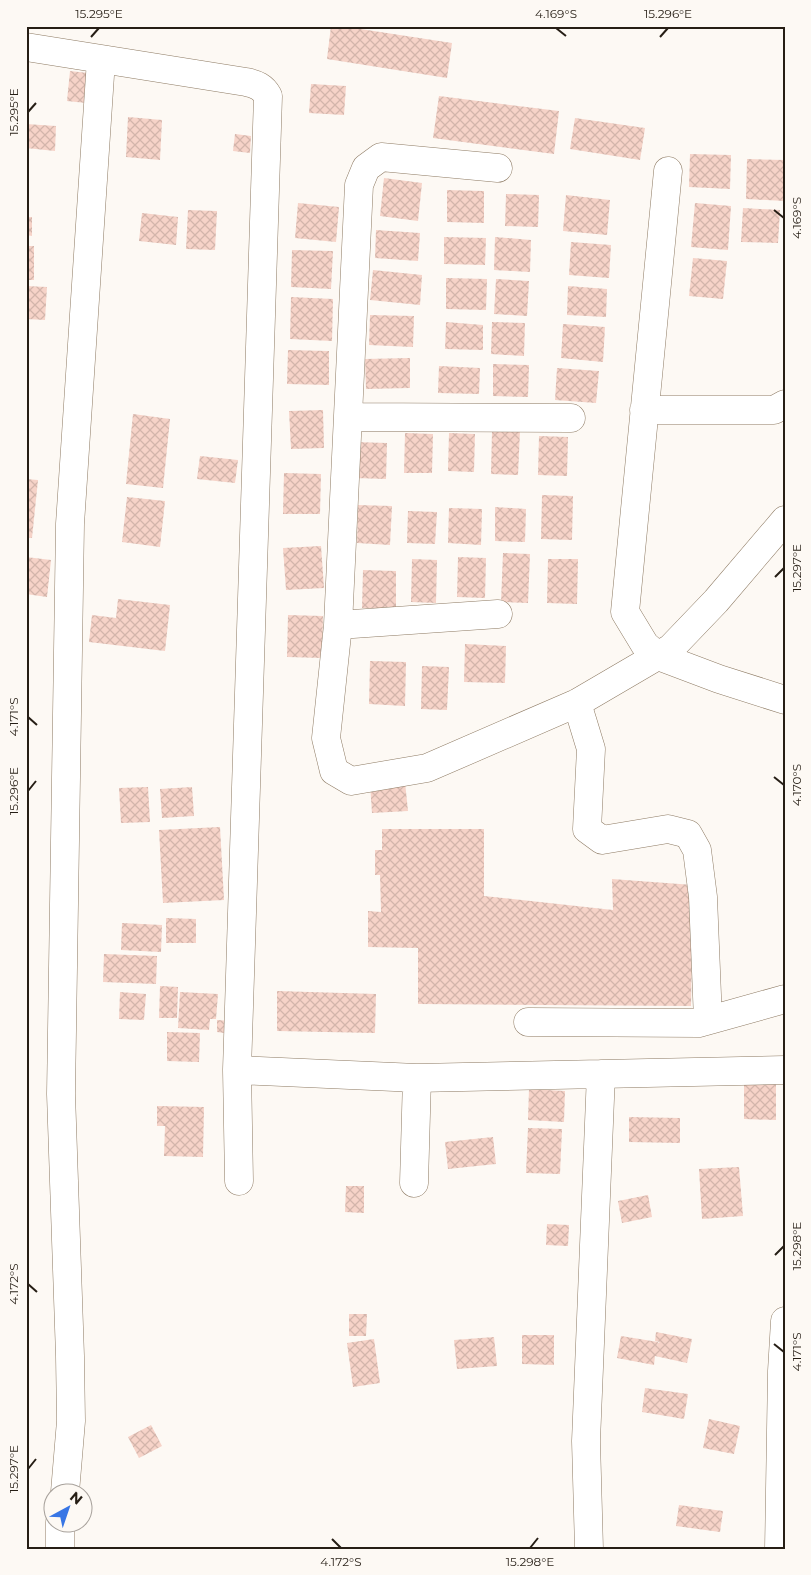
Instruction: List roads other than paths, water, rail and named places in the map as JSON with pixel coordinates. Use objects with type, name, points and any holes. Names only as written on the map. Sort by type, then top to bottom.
[{"type":"street","points":[[26,47],[256,84],[268,96],[237,1070],[238,1181]]},
{"type":"street","points":[[66,1482],[71,1421],[61,1094],[70,524],[101,60]]},
{"type":"street","points":[[498,168],[381,157],[366,168],[359,185],[338,625],[326,738],[334,771],[351,781],[427,768],[577,703],[671,648],[716,601],[785,520]]},
{"type":"street","points":[[668,171],[625,612],[645,645],[658,656],[719,679],[785,700]]},
{"type":"street","points":[[644,410],[774,410],[785,404]]},
{"type":"street","points":[[348,417],[572,418]]},
{"type":"street","points":[[338,625],[498,614]]},
{"type":"street","points":[[577,703],[591,749],[587,829],[602,840],[668,829],[688,834],[697,850],[703,897],[708,1020]]},
{"type":"street","points":[[528,1022],[698,1023],[785,999]]},
{"type":"street","points":[[237,1070],[416,1078],[785,1070]]},
{"type":"street","points":[[589,1549],[586,1441],[601,1074]]},
{"type":"street","points":[[414,1182],[416,1078]]},
{"type":"street","points":[[779,1549],[782,1371],[785,1321]]},
{"type":"street","points":[[60,1532],[60,1549]]}]
